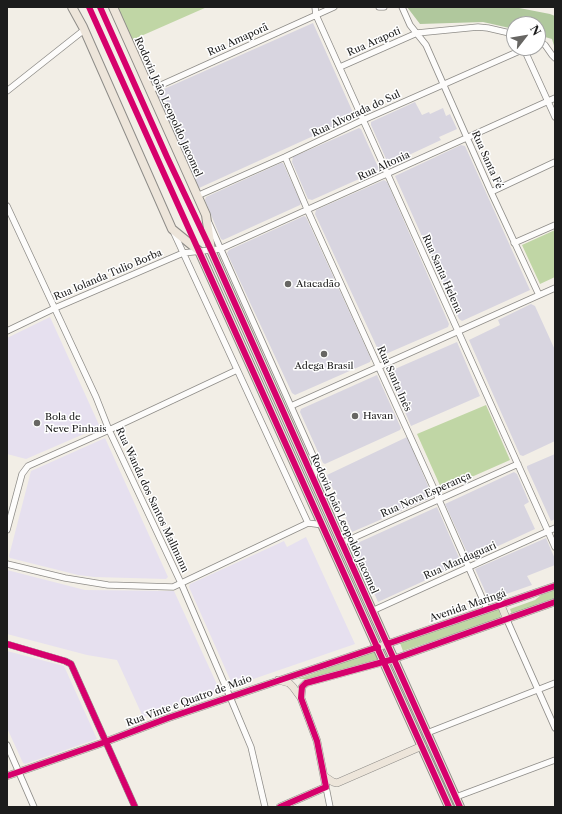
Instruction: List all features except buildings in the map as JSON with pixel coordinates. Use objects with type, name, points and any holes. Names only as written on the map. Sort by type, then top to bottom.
[{"type":"highway","name":"Rodovia João Leopoldo Jacomel","points":[[72,7],[84,30],[172,229],[199,251],[449,807]]},
{"type":"highway","name":"Rodovia João Leopoldo Jacomel","points":[[113,7],[206,215],[211,250],[460,807]]},
{"type":"main road","name":"Avenida Maringá","points":[[387,644],[555,586]]},
{"type":"main road","points":[[300,698],[302,687],[306,683],[394,659],[555,602]]},
{"type":"main road","points":[[500,605],[507,620]]},
{"type":"main road","name":"Rua Vinte e Quatro de Maio","points":[[7,776],[105,742],[168,718],[387,644]]},
{"type":"main road","points":[[278,680],[289,683],[300,698],[318,741],[326,787],[280,807]]},
{"type":"main road","points":[[324,775],[333,782],[337,783],[422,746]]},
{"type":"street","name":"Rua Santa Helena","points":[[314,7],[316,15],[555,547]]},
{"type":"street","name":"Rua Amaporã","points":[[150,90],[334,7]]},
{"type":"street","points":[[379,7],[384,7]]},
{"type":"street","name":"Rua Santa Fé","points":[[402,7],[410,25],[426,45],[514,243],[539,295]]},
{"type":"street","name":"Rua Arapoti","points":[[340,67],[417,33],[478,27],[506,32]]},
{"type":"street","points":[[7,91],[84,30]]},
{"type":"street","points":[[546,46],[555,58]]},
{"type":"street","name":"Rua Alvorada do Sul","points":[[197,196],[506,56]]},
{"type":"street","points":[[528,56],[555,117]]},
{"type":"street","name":"Rua Altonia","points":[[220,249],[555,98]]},
{"type":"street","name":"Rua Santa Inês","points":[[285,157],[307,209],[440,500],[487,610]]},
{"type":"street","points":[[491,192],[555,162]]},
{"type":"street","name":"Rua Wanda dos Santos Mallmann","points":[[7,206],[96,397],[109,430],[181,582],[251,747],[265,807]]},
{"type":"street","name":"Rodovia João Leopoldo Jacomel","points":[[206,215],[315,460],[314,482]]},
{"type":"street","points":[[514,243],[555,225]]},
{"type":"street","name":"Rodovia João Leopoldo Jacomel","points":[[172,229],[308,523]]},
{"type":"street","name":"Rua Iolanda Tulio Borba","points":[[7,331],[55,308],[183,253],[220,249]]},
{"type":"street","points":[[291,406],[555,288]]},
{"type":"street","points":[[7,530],[22,474],[28,466],[237,370]]},
{"type":"street","name":"Rua Nova Esperança","points":[[342,543],[518,464]]},
{"type":"street","points":[[7,564],[65,578],[108,585],[173,587],[308,523],[323,525]]},
{"type":"street","name":"Rua Mandaguari","points":[[372,611],[555,528]]},
{"type":"street","points":[[507,620],[555,728]]},
{"type":"street","points":[[7,644],[65,660],[71,664],[135,807]]},
{"type":"street","points":[[427,733],[555,683]]},
{"type":"street","points":[[7,745],[34,807]]},
{"type":"street","points":[[456,797],[555,760]]},
{"type":"street","points":[[326,787],[330,807]]},
{"type":"shaded area","points":[[313,23],[355,117],[199,188],[155,93]]},
{"type":"shaded area","points":[[415,102],[422,115],[429,112],[430,114],[443,108],[446,116],[450,114],[457,129],[439,137],[441,140],[396,161],[386,159],[371,122]]},
{"type":"shaded area","points":[[359,128],[361,129],[379,169],[312,200],[308,199],[292,162],[293,157]]},
{"type":"shaded area","points":[[461,145],[465,146],[530,290],[462,321],[459,319],[395,176]]},
{"type":"shaded area","points":[[283,163],[301,203],[300,205],[223,240],[221,239],[205,200],[206,197]]},
{"type":"shaded area","points":[[384,180],[387,182],[449,324],[448,327],[381,356],[315,214],[316,210]]},
{"type":"shaded area","points":[[304,216],[306,217],[371,359],[370,362],[295,395],[292,393],[227,253],[229,250]]},
{"type":"shaded area","points":[[531,304],[535,306],[555,350],[555,441],[523,456],[520,455],[469,340],[500,325],[498,320]]},
{"type":"shaded area","points":[[50,317],[100,427],[26,459],[7,454],[7,338]]},
{"type":"shaded area","points":[[457,342],[480,396],[411,426],[388,372]]},
{"type":"shaded area","points":[[377,375],[401,428],[400,430],[325,464],[323,463],[300,412],[301,409]]},
{"type":"shaded area","points":[[407,437],[432,495],[431,498],[352,532],[327,475]]},
{"type":"shaded area","points":[[105,438],[168,577],[166,579],[94,577],[78,575],[10,558],[9,556],[31,471]]},
{"type":"shaded area","points":[[555,454],[555,519],[551,521],[527,466]]},
{"type":"shaded area","points":[[514,472],[517,474],[529,502],[524,505],[535,529],[470,559],[445,504]]},
{"type":"shaded area","points":[[437,507],[461,564],[378,602],[353,545]]},
{"type":"shaded area","points":[[306,537],[355,644],[233,686],[189,587],[190,584],[284,541],[287,547]]},
{"type":"shaded area","points":[[546,538],[555,559],[555,565],[527,576],[532,585],[489,600],[475,569]]},
{"type":"shaded area","points":[[7,570],[85,590],[174,591],[220,691],[143,717],[117,660],[87,655],[7,634]]},
{"type":"shaded area","points":[[7,651],[64,666],[97,739],[25,764],[23,763],[7,728]]},
{"type":"green space","points":[[118,7],[207,7],[132,40]]},
{"type":"green space","points":[[407,7],[514,7],[555,16],[555,49],[552,39],[546,37],[546,16],[506,16],[506,27],[483,22],[420,24]]},
{"type":"green space","points":[[555,230],[555,277],[540,284],[522,245]]},
{"type":"green space","points":[[486,405],[510,460],[442,490],[417,434]]},
{"type":"green space","points":[[555,590],[555,598],[512,615],[510,609],[535,600],[541,595]]},
{"type":"green space","points":[[499,609],[501,618],[403,651],[400,643]]},
{"type":"green space","points":[[375,651],[378,661],[316,679],[298,679]]},
{"type":"cycle path","points":[[89,7],[449,807]]},
{"type":"cycle path","points":[[100,7],[167,157],[211,250],[460,807]]},
{"type":"cycle path","points":[[387,644],[555,586]]},
{"type":"cycle path","points":[[280,807],[326,787],[317,741],[301,698],[302,687],[306,683],[394,659],[555,602]]},
{"type":"cycle path","points":[[7,644],[71,664],[135,807]]},
{"type":"cycle path","points":[[7,776],[105,742],[168,718],[378,647]]},
{"type":"place","name":"Atacadão","points":[[288,284]]},
{"type":"place","name":"Adega Brasil","points":[[324,354]]},
{"type":"place","name":"Havan","points":[[355,416]]},
{"type":"place","name":"Bola de Neve Pinhais","points":[[37,423]]}]
